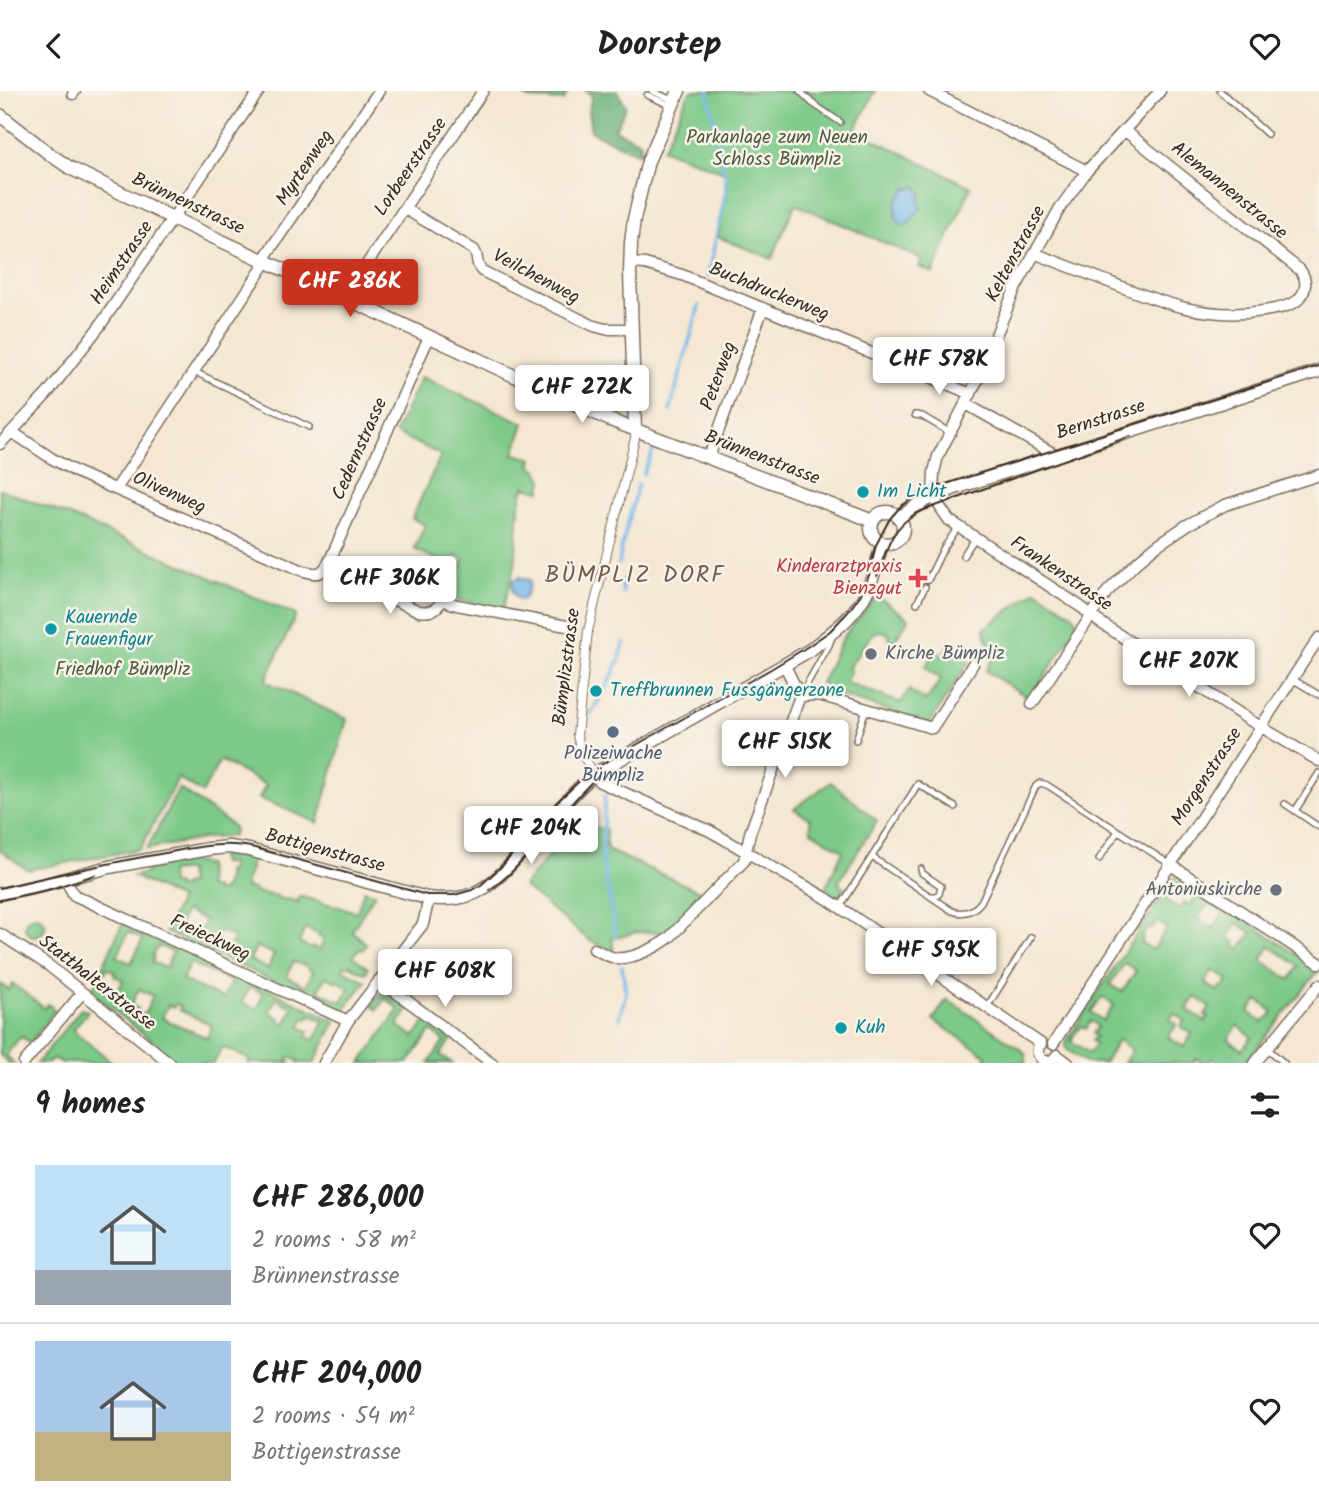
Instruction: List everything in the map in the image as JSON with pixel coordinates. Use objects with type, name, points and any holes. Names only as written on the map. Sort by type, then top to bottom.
[{"type":"street","name":"Heimstrasse","points":[[0,444],[47,394],[99,327],[259,91]]},
{"type":"street","name":"Myrtenweg","points":[[116,489],[263,267],[267,254],[379,91]]},
{"type":"street","name":"Lorbeerstrasse","points":[[344,298],[483,91]]},
{"type":"street","points":[[929,91],[1087,171]]},
{"type":"street","name":"Keltenstrasse","points":[[933,497],[935,465],[1034,253],[1060,208],[1087,171],[1160,91]]},
{"type":"street","name":"Bümplizstrasse","points":[[593,774],[581,752],[577,735],[588,631],[635,438],[630,263],[634,219],[648,161],[675,99]]},
{"type":"street","name":"Brünnenstrasse","points":[[0,115],[60,162],[103,185],[344,298],[635,430],[873,521]]},
{"type":"street","name":"Alemannenstrasse","points":[[1034,253],[1154,300],[1208,313],[1234,314],[1270,310],[1292,304],[1301,296],[1305,284],[1300,270],[1124,130]]},
{"type":"street","name":"Veilchenweg","points":[[405,209],[474,250],[478,267],[482,271],[594,326],[604,329],[631,329]]},
{"type":"street","name":"Buchdruckerweg","points":[[630,263],[671,271],[763,307],[968,399],[1056,455]]},
{"type":"street","name":"Peterweg","points":[[709,457],[763,307]]},
{"type":"street","name":"Cedernstrasse","points":[[322,571],[429,337]]},
{"type":"street","name":"Bernstrasse","points":[[873,521],[886,512],[899,518],[933,497],[1319,371]]},
{"type":"street","name":"Olivenweg","points":[[12,432],[65,467],[300,570],[311,573],[322,571],[419,611],[433,611],[443,600],[588,631]]},
{"type":"street","points":[[1031,704],[1107,592],[1156,546],[1187,525],[1225,505],[1319,475]]},
{"type":"street","name":"Frankenstrasse","points":[[933,497],[949,520],[1090,615],[1319,761]]},
{"type":"street","points":[[873,521],[871,528],[875,540],[882,544],[893,543],[900,538],[903,529],[899,518]]},
{"type":"street","points":[[882,544],[868,589],[851,615],[834,631],[810,650],[593,774],[600,782],[694,823],[840,907],[987,1007],[1057,1048],[1057,1055],[1052,1061],[1042,1062],[1038,1048],[1047,1044]]},
{"type":"street","name":"Morgenstrasse","points":[[1047,1044],[1171,865],[1319,638]]},
{"type":"street","points":[[594,949],[612,957],[623,958],[661,944],[744,861],[757,811],[800,696],[784,664]]},
{"type":"street","points":[[800,696],[819,695],[932,728],[973,664]]},
{"type":"street","name":"Bottigenstrasse","points":[[0,894],[109,867],[229,847],[429,898],[461,897],[477,892],[506,869],[593,774]]},
{"type":"street","points":[[1171,865],[1319,963]]},
{"type":"street","name":"Freieckweg","points":[[65,879],[74,895],[348,1021]]},
{"type":"street","points":[[324,1063],[348,1021],[423,924],[429,898]]},
{"type":"street","name":"Statthalterstrasse","points":[[1,935],[40,960],[170,1063]]},
{"type":"street","points":[[379,980],[492,1063]]},
{"type":"street","points":[[1255,1063],[1319,985]]},
{"type":"street","points":[[24,1063],[82,993]]},
{"type":"street","points":[[1057,1055],[1068,1063]]},
{"type":"lane","points":[[800,91],[812,103],[840,122]]},
{"type":"lane","points":[[1220,91],[1267,134]]},
{"type":"lane","points":[[650,93],[675,99]]},
{"type":"lane","points":[[195,372],[309,427]]},
{"type":"lane","points":[[915,415],[951,432]]},
{"type":"lane","points":[[928,580],[943,549],[959,526]]},
{"type":"lane","points":[[963,556],[975,537]]},
{"type":"lane","points":[[917,603],[925,587]]},
{"type":"lane","points":[[800,696],[834,631]]},
{"type":"lane","points":[[1292,679],[1319,695]]},
{"type":"lane","points":[[856,740],[866,709]]},
{"type":"lane","points":[[1295,811],[1319,773]]},
{"type":"lane","points":[[872,857],[949,909],[959,913],[971,911],[978,905],[1036,786],[1040,783],[1046,784],[1171,865]]},
{"type":"lane","points":[[840,907],[919,784],[956,807]]},
{"type":"lane","points":[[1285,804],[1319,827]]},
{"type":"lane","points":[[1099,859],[1118,831]]},
{"type":"lane","points":[[921,869],[922,873],[941,887],[938,896],[929,896]]},
{"type":"lane","points":[[987,1007],[1031,937]]},
{"type":"lane","points":[[1267,1048],[1284,1063]]},
{"type":"green space","points":[[513,91],[569,91],[563,101],[530,99]]},
{"type":"green space","points":[[586,91],[617,91],[626,106],[615,130],[641,142],[639,154],[591,132],[588,112],[592,96]]},
{"type":"green space","name":"Parkanlage zum Neuen Schloss Bümpliz","points":[[690,91],[875,91],[855,130],[971,187],[933,273],[919,267],[922,259],[795,204],[772,259],[718,237],[726,190],[724,172],[663,149]]},
{"type":"green space","points":[[421,377],[524,423],[514,454],[533,459],[531,466],[537,469],[543,480],[541,491],[524,487],[519,506],[515,565],[503,609],[457,600],[453,590],[464,559],[456,555],[451,566],[414,549],[425,525],[412,518],[441,455],[395,433]]},
{"type":"green space","name":"Friedhof Bümpliz","points":[[0,489],[70,516],[296,615],[266,680],[347,719],[318,823],[259,798],[266,785],[220,760],[202,793],[178,778],[140,849],[28,870],[0,850]]},
{"type":"green space","points":[[1036,590],[1072,614],[1077,624],[1032,696],[1027,697],[986,671],[993,659],[984,629]]},
{"type":"green space","points":[[877,596],[909,619],[892,644],[889,635],[883,631],[874,632],[849,667],[851,669],[846,682],[900,703],[909,690],[926,701],[941,679],[925,667],[936,651],[943,655],[949,646],[970,661],[929,724],[833,693],[821,683],[843,637]]},
{"type":"green space","points":[[831,782],[877,821],[838,883],[844,888],[837,899],[824,891],[843,851],[811,831],[810,819],[794,809]]},
{"type":"green space","points":[[179,788],[234,827],[233,836],[147,849]]},
{"type":"green space","points":[[582,817],[582,826],[606,829],[607,850],[706,894],[663,933],[637,932],[612,939],[614,951],[590,941],[523,886]]},
{"type":"green space","points":[[220,855],[253,858],[245,887],[287,900],[298,902],[299,896],[357,912],[364,890],[375,893],[352,931],[367,944],[353,956],[368,968],[366,973],[351,965],[343,967],[343,970],[366,981],[343,1011],[165,932],[180,899],[133,876],[146,873],[146,869],[189,861],[207,865],[208,888],[223,891],[231,864],[221,863]],"holes":[[[188,870],[189,884],[183,885],[183,888],[171,885],[170,872]],[[185,911],[205,920],[196,939],[176,930]],[[305,928],[324,939],[320,950],[313,947],[312,949],[299,943]],[[219,931],[234,937],[227,953],[212,947]],[[256,946],[274,954],[268,969],[250,960]],[[293,962],[313,971],[306,986],[287,977]],[[325,977],[339,981],[349,988],[342,1002],[318,991]]]},
{"type":"green space","points":[[1175,876],[1318,971],[1245,1063],[1219,1063],[1212,1058],[1208,1063],[1200,1063],[1197,1058],[1193,1063],[1124,1063],[1132,1050],[1118,1040],[1104,1063],[1087,1063],[1066,1048],[1066,1041]],"holes":[[[1177,883],[1196,896],[1190,905],[1185,902],[1179,909],[1166,900]],[[1208,904],[1223,913],[1213,928],[1198,918]],[[1157,922],[1167,928],[1153,950],[1141,942],[1148,927],[1152,929]],[[1237,923],[1252,933],[1239,949],[1234,946],[1236,943],[1228,937]],[[1270,946],[1299,966],[1290,980],[1261,960]],[[1125,963],[1136,971],[1122,992],[1110,984]],[[1213,970],[1228,980],[1223,988],[1218,991],[1205,983]],[[1102,997],[1114,1005],[1103,1021],[1091,1012]],[[1195,997],[1210,1007],[1205,1015],[1208,1017],[1205,1022],[1187,1009]],[[1258,1000],[1273,1012],[1263,1023],[1249,1012]],[[1174,1013],[1185,1020],[1181,1027],[1192,1034],[1184,1047],[1168,1037],[1177,1024],[1170,1020]],[[1091,1021],[1098,1026],[1092,1041],[1096,1044],[1089,1053],[1071,1041],[1081,1026],[1086,1029]],[[1238,1026],[1252,1037],[1242,1050],[1228,1039]]]},
{"type":"green space","points":[[31,916],[39,916],[45,926],[39,936],[31,936],[25,930],[25,922]]},
{"type":"green space","points":[[123,922],[336,1021],[314,1063],[298,1063],[299,1061],[290,1057],[287,1061],[291,1063],[248,1063],[249,1059],[222,1047],[214,1063],[179,1063],[91,992]],"holes":[[[128,932],[143,939],[131,963],[117,957]],[[159,946],[173,952],[166,968],[152,962],[152,955]],[[190,963],[231,981],[223,999],[182,980]],[[107,968],[115,972],[114,976],[123,980],[116,996],[103,989],[106,981],[102,978]],[[249,987],[263,993],[257,1009],[242,1003]],[[139,989],[153,996],[144,1015],[137,1012],[138,1009],[131,1005]],[[277,997],[279,1001],[293,1007],[285,1024],[279,1021],[280,1018],[269,1012]],[[176,1004],[181,1006],[179,1010],[212,1025],[207,1038],[162,1018],[168,1005],[174,1007]],[[310,1015],[323,1021],[315,1040],[306,1037],[309,1031],[300,1027],[304,1018],[308,1019]]]},
{"type":"green space","points":[[0,984],[9,990],[13,984],[44,1008],[48,1004],[55,1010],[30,1043],[21,1036],[6,1055],[14,1063],[6,1063],[0,1055]]},
{"type":"green space","points":[[383,991],[409,1008],[398,1025],[414,1037],[426,1021],[452,1039],[440,1055],[452,1063],[429,1063],[444,1041],[431,1031],[408,1063],[361,1063],[399,1009],[385,998],[377,1010],[371,1005]]},
{"type":"green space","points":[[947,999],[1023,1051],[1026,1056],[1025,1063],[983,1063],[987,1056],[933,1020]]},
{"type":"green space","points":[[81,1009],[88,1011],[73,1030],[113,1063],[63,1063],[53,1058],[49,1063],[37,1063]]},
{"type":"water","points":[[915,186],[922,193],[919,212],[913,216],[910,223],[900,225],[895,217],[897,201],[907,187],[911,189]]},
{"type":"water","points":[[519,577],[530,580],[524,599],[520,600],[512,588],[514,579]]},
{"type":"waterway","points":[[708,91],[726,190],[708,276]]},
{"type":"waterway","points":[[670,411],[699,306]]},
{"type":"waterway","points":[[643,474],[653,451]]},
{"type":"waterway","points":[[619,564],[638,484]]},
{"type":"waterway","points":[[621,580],[623,593]]},
{"type":"waterway","points":[[590,714],[615,671],[624,643]]},
{"type":"waterway","points":[[605,796],[602,857],[616,937]]},
{"type":"waterway","points":[[619,1019],[626,994],[622,966]]},
{"type":"tram line","points":[[0,888],[192,848],[229,845],[255,848],[427,895],[454,895],[472,890],[503,865],[555,804],[590,771],[771,669],[830,631],[861,594],[876,545],[889,520],[910,500],[930,489],[1319,366]]},
{"type":"tram line","points":[[877,576],[895,533],[916,513],[1131,436]]},
{"type":"tram line","points":[[489,890],[514,869],[595,779]]},
{"type":"tram line","points":[[0,900],[47,890],[95,875]]},
{"type":"place","name":"Im Licht","points":[[863,492]]},
{"type":"place","name":"Kinderarztpraxis Bienzgut","points":[[918,578]]},
{"type":"place","name":"Kauernde Frauenfigur","points":[[51,629]]},
{"type":"place","name":"Kirche Bümpliz","points":[[871,654]]},
{"type":"place","name":"Treffbrunnen Fussgängerzone","points":[[596,691]]},
{"type":"place","name":"Polizeiwache Bümpliz","points":[[613,732]]},
{"type":"place","name":"Antoniuskirche","points":[[1276,890]]},
{"type":"place","name":"Kuh","points":[[841,1028]]},
{"type":"district","name":"BÜMPLIZ DORF","points":[[635,576]]}]
